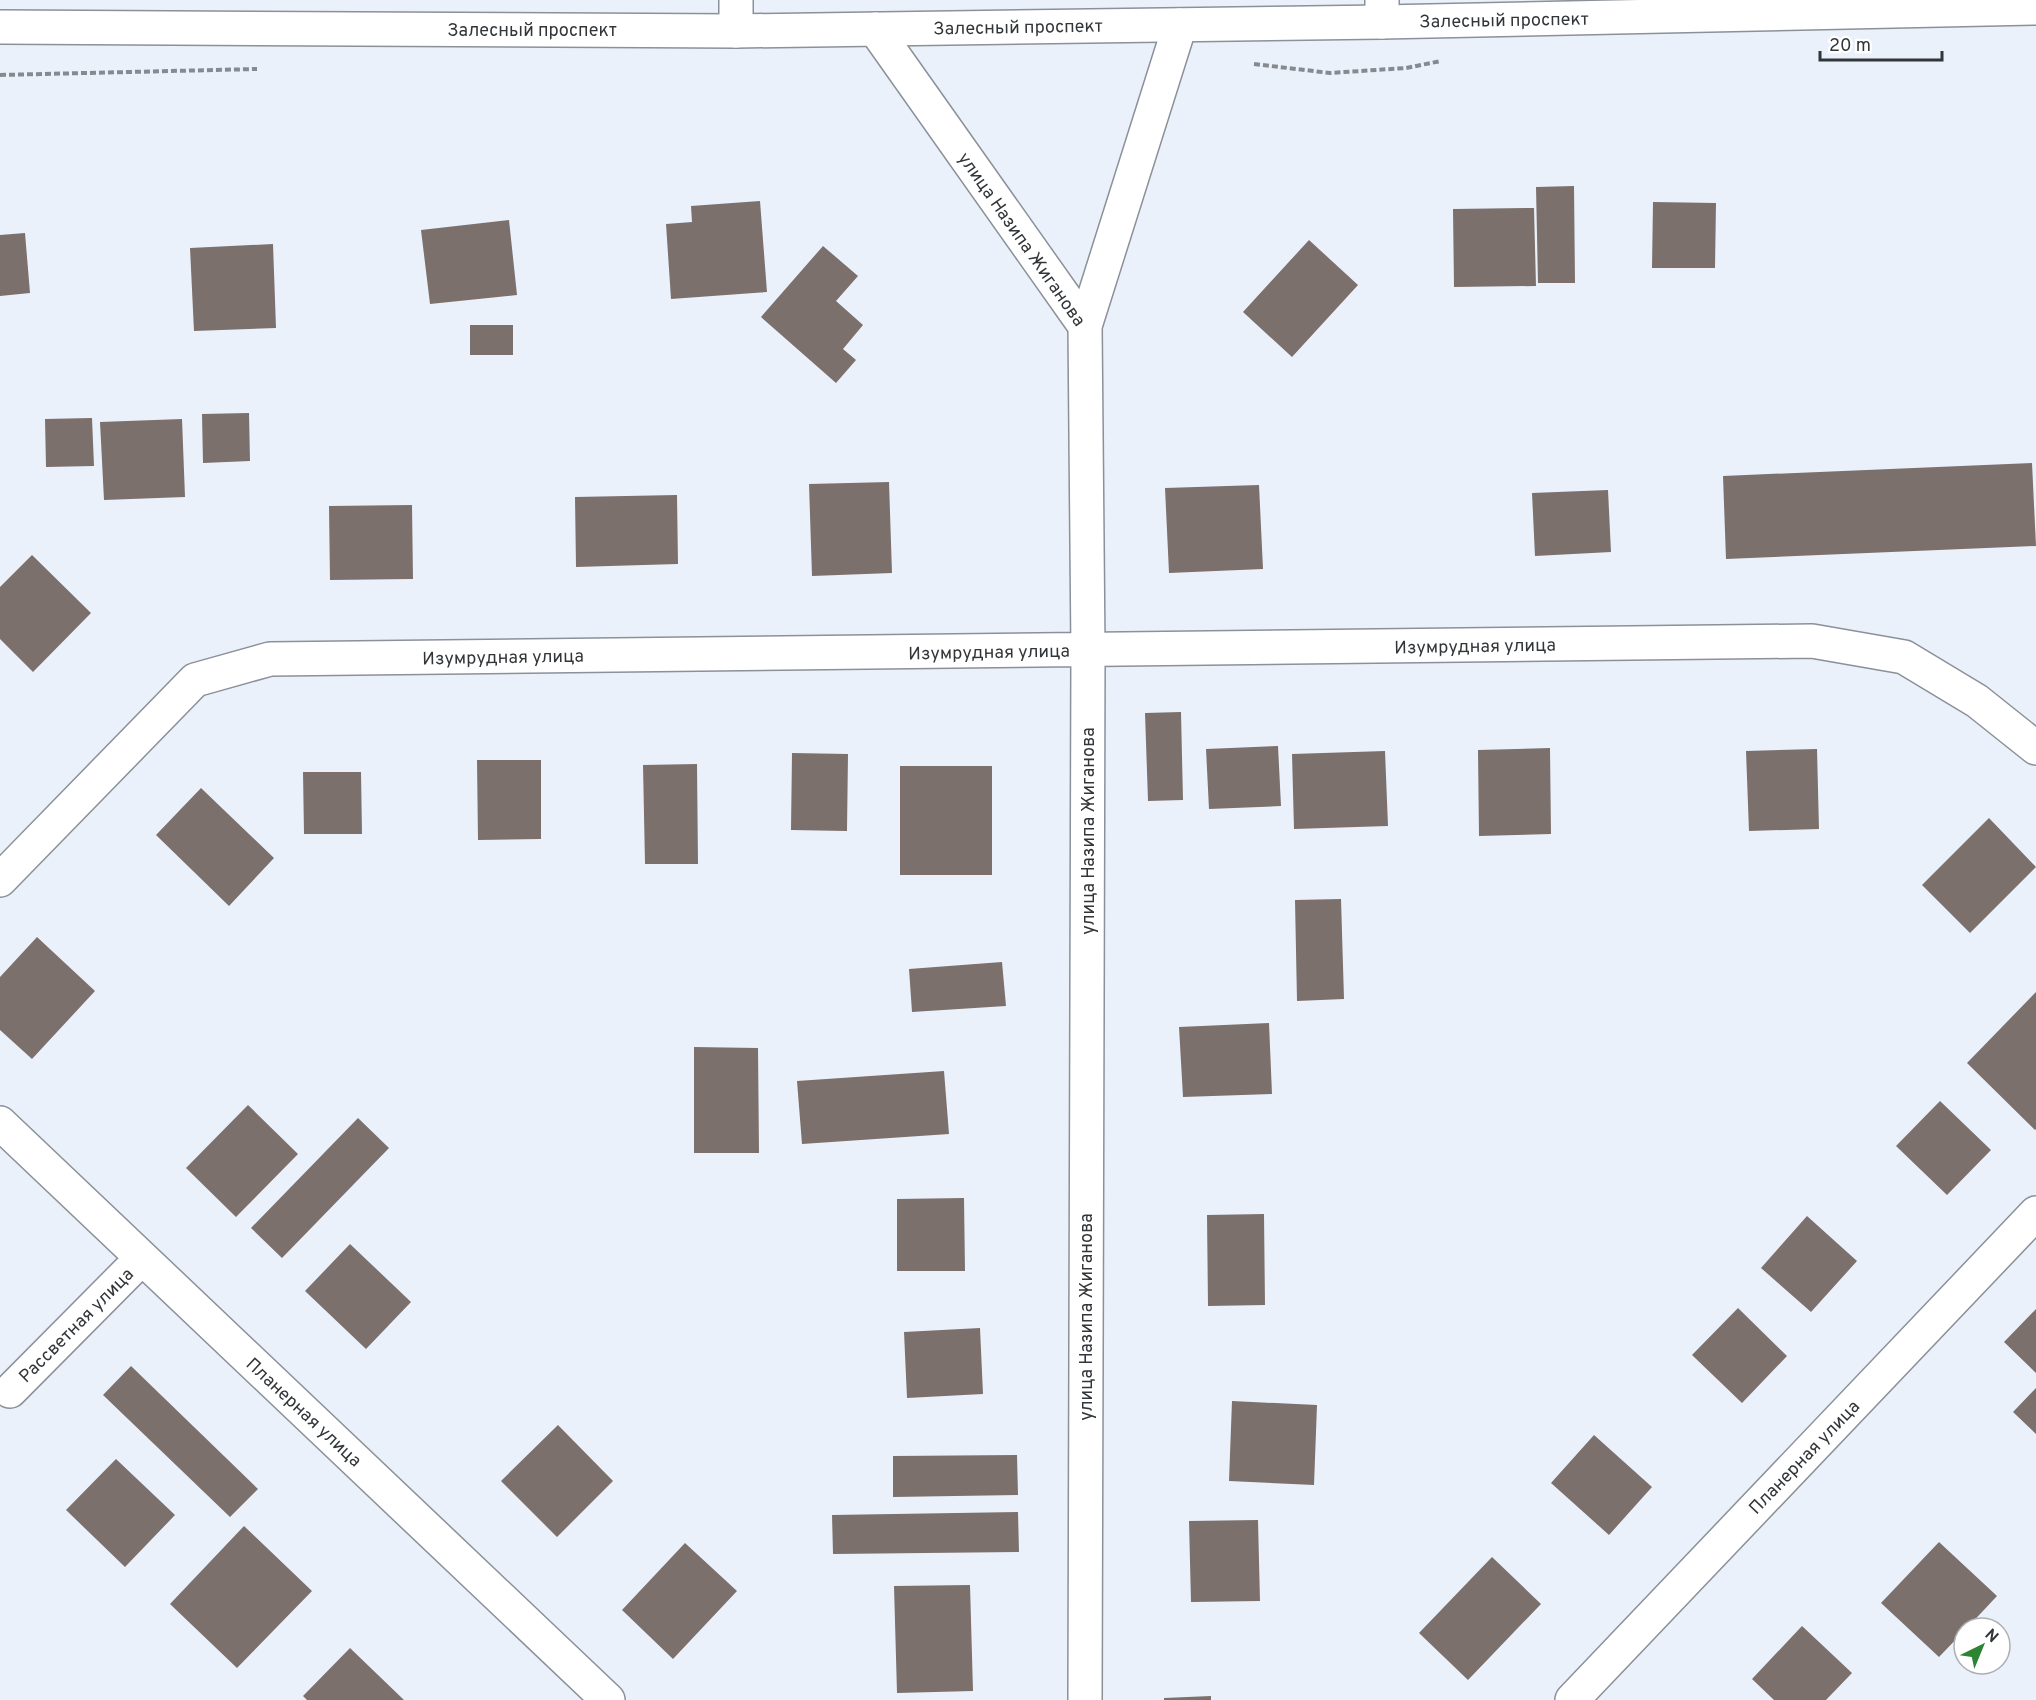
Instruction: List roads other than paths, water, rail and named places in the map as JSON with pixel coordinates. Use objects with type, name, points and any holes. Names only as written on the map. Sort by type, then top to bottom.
[{"type":"street","name":"Залесный проспект","points":[[0,27],[736,15],[875,29],[1180,25],[1382,11],[2036,8]]},
{"type":"street","points":[[1085,326],[1180,25]]},
{"type":"street","name":"улица Назипа Жиганова","points":[[875,29],[1085,326],[1088,651],[1085,1700]]},
{"type":"street","name":"Изумрудная улица","points":[[0,880],[195,680],[270,659],[1812,641],[1904,657],[1977,701],[2036,748]]},
{"type":"street","name":"Планерная улица","points":[[0,1123],[608,1700]]},
{"type":"street","name":"Планерная улица","points":[[1572,1700],[2030,1231]]},
{"type":"street","name":"Рассветная улица","points":[[10,1391],[142,1258]]}]
